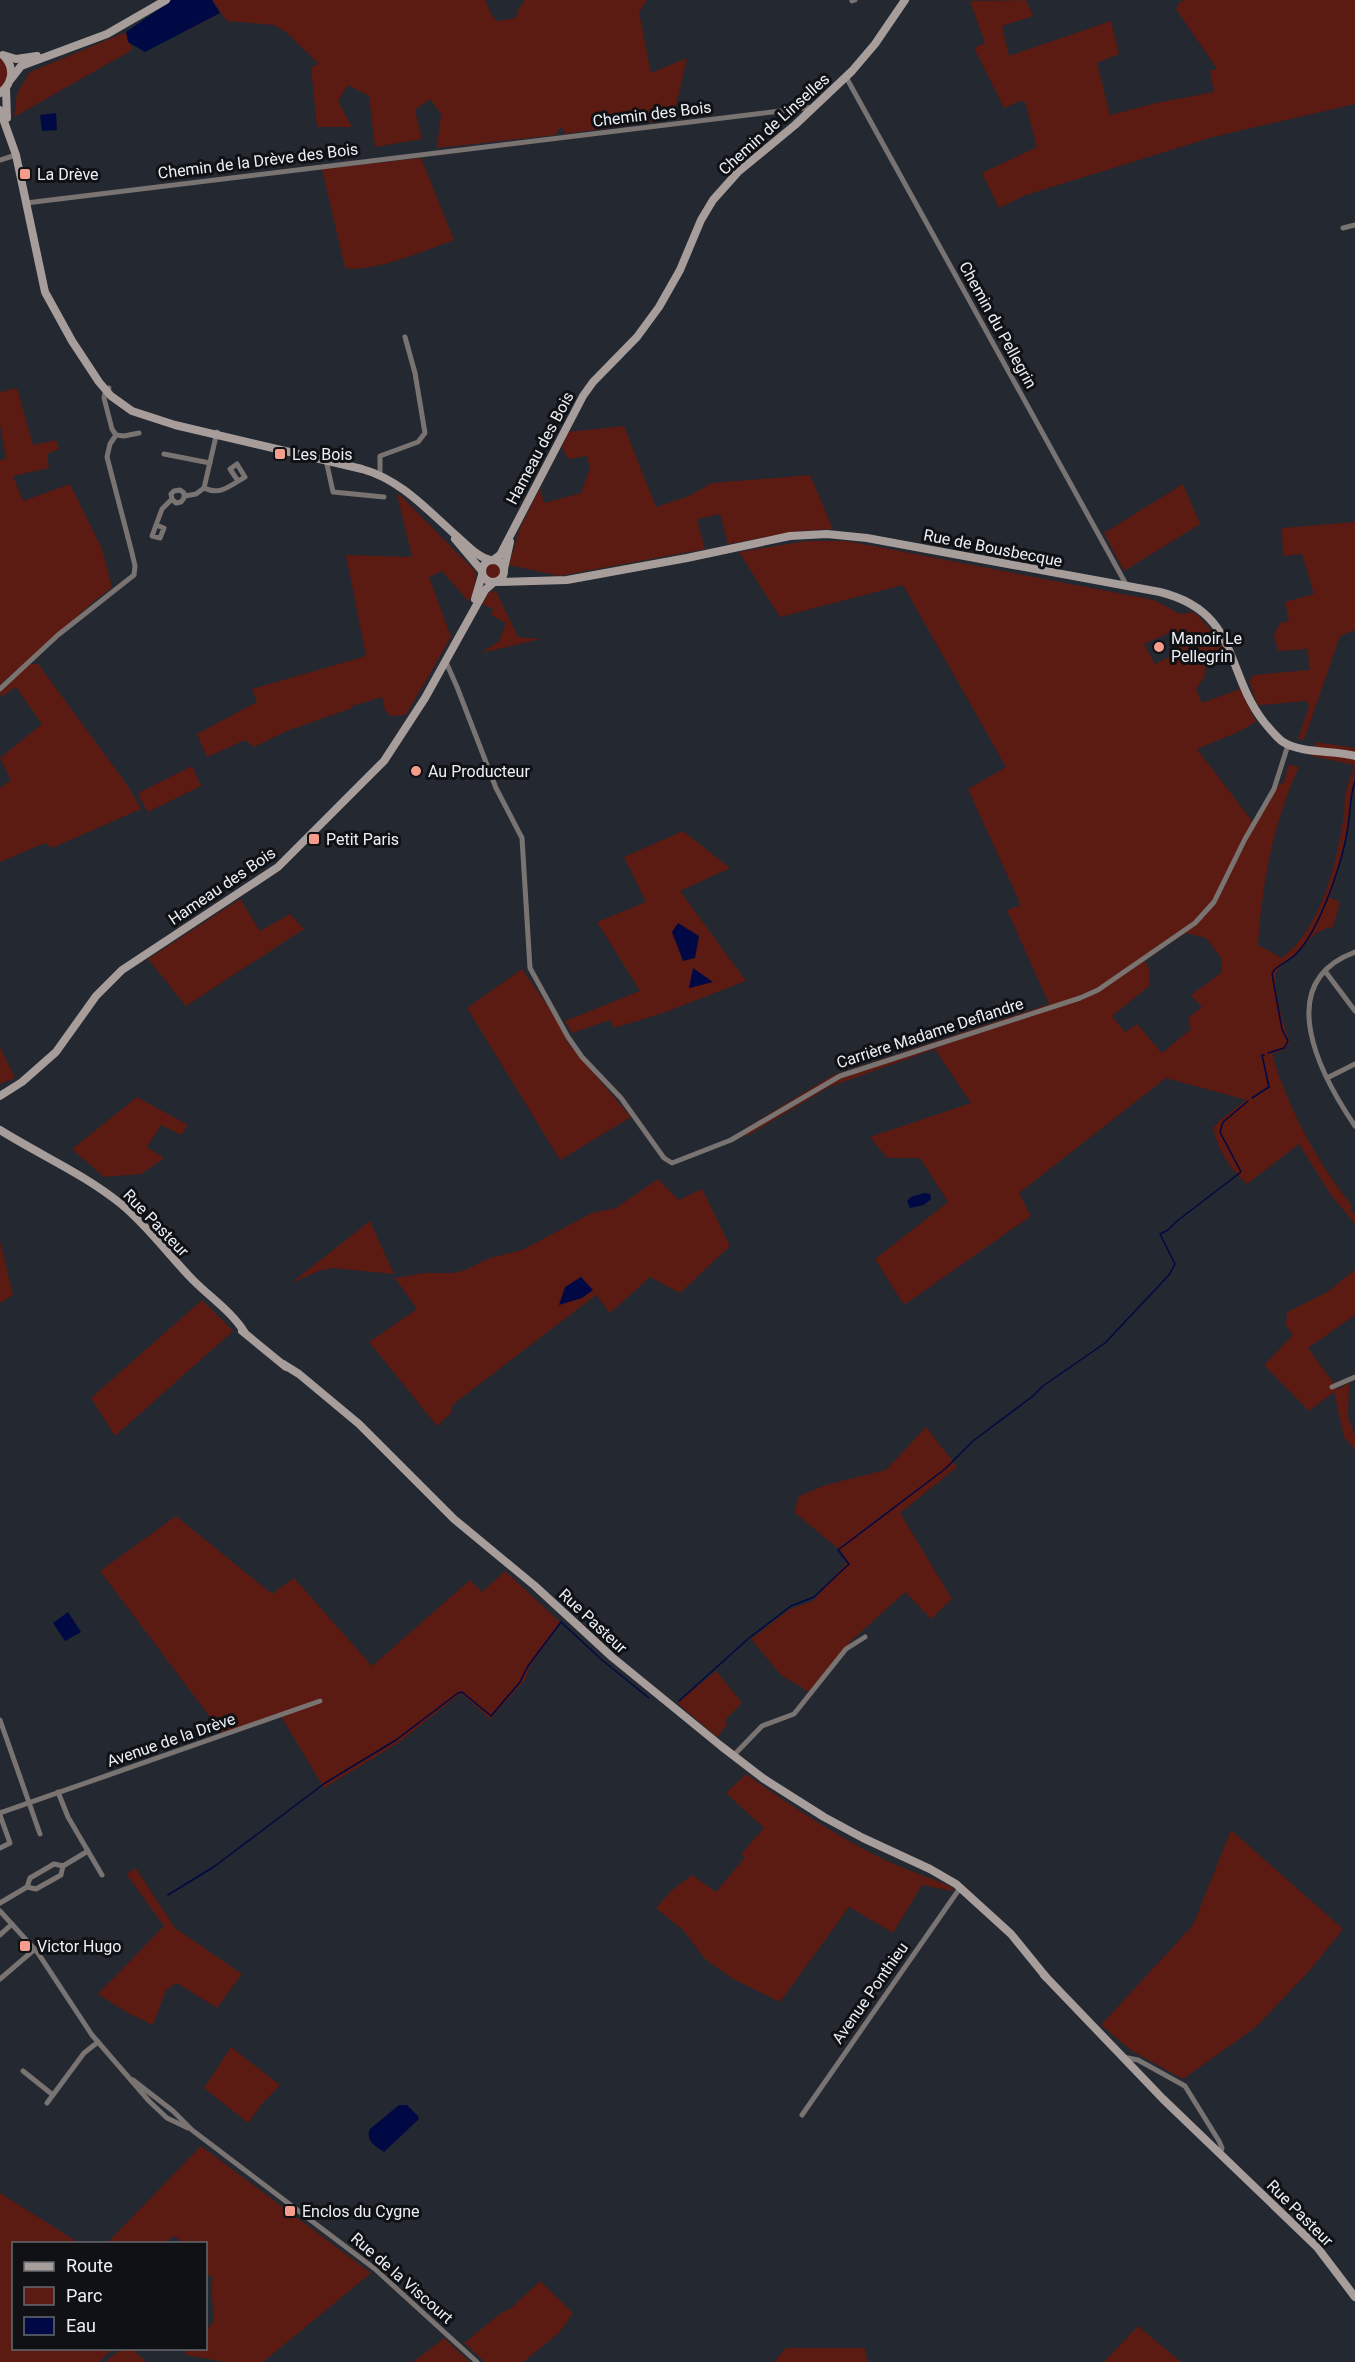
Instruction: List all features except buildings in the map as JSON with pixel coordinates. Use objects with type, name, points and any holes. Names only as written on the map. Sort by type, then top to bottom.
[{"type":"street","points":[[0,93],[21,66],[118,29],[166,0]]},
{"type":"street","name":"Chemin de Linselles","points":[[611,363],[641,332],[665,297],[683,265],[701,220],[720,191],[846,77],[875,44],[905,0]]},
{"type":"street","points":[[1,54],[10,58],[24,58],[62,51]]},
{"type":"street","points":[[1,54],[10,64],[5,100],[9,132]]},
{"type":"street","name":"Chemin du Pellegrin","points":[[846,77],[1127,586]]},
{"type":"street","name":"Chemin des Bois","points":[[493,147],[814,107]]},
{"type":"street","points":[[0,110],[16,155],[45,292],[69,336],[93,372],[127,408],[161,420],[380,475],[406,491],[476,553],[499,561],[504,570],[503,577],[495,582],[487,580],[438,520]]},
{"type":"street","name":"Chemin de la Drève des Bois","points":[[26,203],[493,147]]},
{"type":"street","points":[[0,160],[16,155]]},
{"type":"street","points":[[1343,228],[1355,225]]},
{"type":"street","points":[[380,475],[380,456],[418,442],[425,434],[415,372],[405,337]]},
{"type":"street","name":"Hameau des Bois","points":[[492,560],[500,555],[583,396],[611,363]]},
{"type":"street","points":[[108,389],[104,400],[112,429],[116,435],[139,433]]},
{"type":"street","points":[[172,499],[179,503],[185,496],[196,494],[204,488],[217,434]]},
{"type":"street","points":[[0,689],[66,629],[134,575],[135,566],[107,457],[110,444],[116,435]]},
{"type":"street","points":[[164,454],[210,464]]},
{"type":"street","points":[[326,460],[333,492],[384,497]]},
{"type":"street","points":[[204,488],[218,492],[238,481]]},
{"type":"street","points":[[172,499],[172,493],[176,490],[182,491],[185,496]]},
{"type":"street","points":[[156,525],[163,506],[172,499]]},
{"type":"street","name":"Hameau des Bois","points":[[504,570],[508,547],[518,518]]},
{"type":"street","name":"Rue de Bousbecque","points":[[495,582],[574,579],[783,537],[827,534],[867,538],[1127,586],[1175,597],[1192,605],[1210,618],[1224,637],[1258,714],[1278,738],[1288,745]]},
{"type":"street","points":[[482,573],[484,564],[492,560]]},
{"type":"street","name":"Rue de Bousbecque","points":[[504,570],[512,575],[550,581]]},
{"type":"street","name":"Hameau des Bois","points":[[466,621],[482,573]]},
{"type":"street","name":"Hameau des Bois","points":[[0,1096],[37,1070],[63,1045],[96,996],[122,970],[272,871],[288,858],[388,755],[446,662],[466,621],[486,588],[495,582]]},
{"type":"street","name":"Carrière Madame Deflandre","points":[[446,662],[496,788],[522,838],[530,968],[568,1037],[582,1057],[621,1098],[664,1158],[672,1163],[731,1140],[840,1076],[1098,990],[1196,923],[1209,910],[1245,839],[1277,785],[1288,745]]},
{"type":"street","points":[[1288,745],[1355,756]]},
{"type":"street","points":[[1355,952],[1339,960],[1325,971],[1313,990],[1308,1016],[1314,1048],[1327,1078],[1355,1126]]},
{"type":"street","points":[[1325,971],[1355,1011]]},
{"type":"street","points":[[1327,1078],[1355,1064]]},
{"type":"street","name":"Hameau des Bois","points":[[0,1090],[37,1070]]},
{"type":"street","name":"Rue Pasteur","points":[[0,1130],[83,1177],[121,1203],[150,1231],[227,1319],[283,1364],[294,1376],[326,1397],[377,1441],[454,1519],[535,1586],[612,1657],[733,1756],[788,1795],[887,1853],[915,1862],[940,1874],[960,1888],[1023,1947],[1046,1977],[1123,2057],[1317,2247],[1355,2296]]},
{"type":"street","name":"Rue Pasteur","points":[[0,1135],[31,1148]]},
{"type":"street","points":[[1332,1387],[1355,1377]]},
{"type":"street","points":[[733,1756],[759,1728],[796,1712],[846,1649],[865,1636]]},
{"type":"street","name":"Avenue de la Drève","points":[[0,1848],[10,1843],[0,1814],[320,1701]]},
{"type":"street","points":[[0,1720],[40,1834]]},
{"type":"street","points":[[58,1792],[68,1817],[102,1875]]},
{"type":"street","points":[[0,1903],[27,1887],[30,1878],[54,1864],[63,1866],[88,1851]]},
{"type":"street","points":[[27,1887],[36,1889],[61,1875],[63,1866]]},
{"type":"street","name":"Avenue Ponthieu","points":[[802,2115],[960,1888]]},
{"type":"street","name":"Rue de la Viscourt","points":[[0,1911],[35,1949],[98,2042],[133,2080],[148,2101],[164,2116],[192,2130]]},
{"type":"street","points":[[0,1935],[12,1924]]},
{"type":"street","points":[[0,1980],[35,1949]]},
{"type":"street","points":[[47,2103],[84,2053],[98,2042]]},
{"type":"street","name":"Rue Pasteur","points":[[1123,2057],[1138,2060],[1187,2088],[1219,2141],[1222,2148],[1220,2154]]},
{"type":"street","points":[[23,2071],[53,2095]]},
{"type":"street","name":"Rue de la Viscourt","points":[[133,2080],[173,2111],[192,2130],[375,2269],[477,2362]]},
{"type":"green space","points":[[212,0],[485,0],[497,21],[516,18],[525,0],[647,0],[639,12],[651,73],[687,58],[673,119],[565,134],[562,127],[556,135],[437,148],[441,114],[430,99],[415,110],[422,139],[375,147],[369,96],[348,85],[338,101],[352,127],[317,127],[311,67],[319,64],[286,32],[274,25],[227,21]]},
{"type":"green space","points":[[1026,0],[1033,16],[1002,26],[1009,56],[1111,21],[1119,54],[1097,63],[1110,115],[1214,92],[1210,71],[1217,69],[1176,9],[1180,2],[1186,0],[1355,0],[1355,104],[1213,137],[1026,195],[999,208],[982,173],[1037,147],[1025,102],[1020,101],[1004,108],[974,48],[985,43],[970,1]]},
{"type":"green space","points":[[126,32],[132,50],[14,117],[17,93],[30,72]]},
{"type":"green space","points":[[0,57],[7,73],[0,89]]},
{"type":"green space","points":[[421,158],[454,240],[384,264],[356,269],[345,268],[322,169]]},
{"type":"green space","points":[[17,388],[33,445],[56,440],[59,449],[47,454],[49,468],[13,476],[23,501],[70,484],[102,549],[112,587],[0,685],[0,460],[6,459],[0,425],[0,392]]},
{"type":"green space","points":[[624,426],[656,507],[689,496],[712,483],[810,475],[833,529],[798,531],[728,544],[720,514],[697,519],[705,549],[559,576],[509,565],[520,528],[540,488],[544,503],[581,493],[590,468],[587,456],[568,459],[562,447],[568,432]]},
{"type":"green space","points":[[1183,484],[1200,524],[1124,571],[1104,533]]},
{"type":"green space","points":[[397,494],[476,572],[474,589],[469,602],[442,571],[429,577],[451,637],[406,715],[391,716],[385,711],[382,697],[287,731],[254,747],[245,740],[207,757],[197,734],[257,702],[252,689],[366,656],[346,555],[412,557]]},
{"type":"green space","points":[[1355,522],[1355,630],[1340,636],[1304,740],[1298,739],[1309,706],[1306,701],[1257,704],[1249,681],[1254,675],[1309,670],[1308,649],[1278,651],[1274,635],[1280,623],[1289,621],[1285,602],[1314,594],[1302,554],[1283,556],[1282,528]]},
{"type":"green space","points":[[807,541],[847,541],[1154,600],[1180,614],[1194,612],[1224,643],[1224,648],[1207,664],[1204,678],[1196,689],[1202,703],[1240,689],[1256,722],[1197,749],[1252,821],[1256,823],[1280,783],[1283,784],[1289,764],[1299,767],[1282,810],[1270,854],[1260,922],[1258,945],[1282,958],[1308,929],[1318,911],[1337,853],[1345,796],[1354,765],[1312,756],[1316,742],[1355,748],[1355,768],[1348,824],[1330,898],[1340,902],[1333,927],[1314,935],[1298,953],[1278,969],[1277,993],[1281,1016],[1290,1042],[1284,1050],[1272,1054],[1295,1115],[1315,1152],[1352,1206],[1350,1209],[1355,1215],[1355,1224],[1331,1195],[1299,1144],[1247,1184],[1226,1159],[1213,1128],[1246,1100],[1166,1078],[1019,1193],[1031,1216],[904,1305],[875,1259],[948,1202],[920,1158],[887,1158],[870,1137],[971,1103],[935,1049],[829,1087],[747,1136],[743,1130],[831,1076],[1049,1004],[1007,910],[1019,906],[1019,901],[968,789],[1006,767],[903,585],[780,617],[739,552]],"holes":[[[1176,630],[1173,644],[1175,654],[1155,664],[1144,644]],[[1186,933],[1206,938],[1222,959],[1222,972],[1191,995],[1202,1007],[1188,1018],[1191,1029],[1162,1053],[1137,1024],[1125,1032],[1112,1016],[1149,986],[1149,969],[1145,960]]]},
{"type":"green space","points":[[493,564],[498,566],[500,571],[498,576],[493,578],[488,576],[486,571],[488,566]]},
{"type":"green space","points":[[496,591],[518,637],[541,639],[481,653],[499,641],[506,623],[491,615],[493,609],[482,604],[489,592]]},
{"type":"green space","points":[[30,664],[38,664],[128,786],[141,809],[52,848],[45,843],[0,862],[0,788],[11,780],[0,758],[42,724],[16,687],[1,697],[0,692]]},
{"type":"green space","points":[[192,766],[201,786],[148,812],[139,797],[140,792]]},
{"type":"green space","points":[[683,831],[730,868],[680,891],[746,981],[663,1013],[614,1028],[610,1020],[572,1033],[565,1021],[640,991],[597,922],[646,902],[624,857]]},
{"type":"green space","points":[[240,899],[260,931],[290,914],[304,929],[186,1006],[148,959]]},
{"type":"green space","points":[[522,969],[554,1015],[568,1043],[631,1117],[560,1160],[467,1008]]},
{"type":"green space","points":[[0,1047],[15,1078],[0,1084]]},
{"type":"green space","points":[[137,1097],[188,1125],[181,1135],[161,1125],[147,1147],[164,1158],[141,1174],[104,1177],[72,1149]]},
{"type":"green space","points":[[658,1179],[679,1200],[702,1189],[730,1246],[680,1293],[650,1277],[610,1313],[596,1295],[451,1406],[451,1413],[437,1426],[369,1342],[417,1309],[395,1278],[425,1273],[453,1273],[490,1258],[522,1250],[592,1213],[616,1208]]},
{"type":"green space","points":[[370,1221],[394,1274],[332,1268],[291,1283]]},
{"type":"green space","points":[[0,1241],[13,1295],[0,1303]]},
{"type":"green space","points":[[1355,1270],[1355,1315],[1308,1348],[1338,1389],[1349,1383],[1348,1416],[1355,1436],[1355,1449],[1344,1437],[1334,1392],[1309,1411],[1264,1365],[1293,1335],[1286,1325],[1287,1312],[1327,1292]]},
{"type":"green space","points":[[202,1300],[233,1331],[115,1436],[91,1398]]},
{"type":"green space","points":[[926,1427],[957,1467],[900,1513],[952,1599],[931,1619],[905,1592],[851,1641],[809,1692],[781,1675],[751,1639],[790,1609],[813,1601],[847,1562],[841,1551],[794,1512],[799,1496],[826,1485],[886,1470]]},
{"type":"green space","points":[[176,1516],[272,1594],[294,1578],[372,1666],[470,1580],[482,1592],[505,1571],[561,1623],[530,1666],[525,1680],[490,1719],[461,1693],[398,1743],[324,1788],[279,1713],[222,1733],[100,1571]]},
{"type":"green space","points":[[716,1671],[742,1703],[725,1720],[727,1725],[717,1737],[677,1703]]},
{"type":"green space","points":[[746,1774],[814,1820],[867,1851],[954,1888],[951,1891],[922,1885],[893,1933],[849,1907],[780,2002],[735,1980],[705,1959],[683,1930],[656,1908],[671,1891],[692,1875],[716,1892],[745,1857],[741,1854],[764,1828],[726,1793]]},
{"type":"green space","points":[[1231,1830],[1343,1929],[1310,1970],[1256,2027],[1183,2079],[1132,2051],[1101,2025],[1193,1925]]},
{"type":"green space","points":[[136,1868],[175,1928],[242,1974],[217,2008],[177,1983],[166,1990],[153,2025],[128,2013],[98,1994],[164,1926],[126,1874]]},
{"type":"green space","points":[[231,2047],[280,2085],[248,2123],[204,2088]]},
{"type":"green space","points":[[201,2146],[371,2273],[263,2362],[225,2362],[186,2355],[186,2350],[207,2350],[207,2329],[214,2321],[211,2284],[213,2278],[207,2274],[207,2242],[181,2242],[175,2236],[166,2242],[108,2242]]},
{"type":"green space","points":[[0,2193],[77,2242],[12,2242],[12,2350],[111,2350],[99,2362],[0,2362]]},
{"type":"green space","points":[[540,2281],[573,2313],[559,2333],[523,2362],[485,2362],[464,2343],[501,2313],[511,2308]]},
{"type":"green space","points":[[1138,2326],[1181,2362],[1104,2362]]},
{"type":"green space","points":[[444,2338],[470,2362],[413,2362]]},
{"type":"green space","points":[[786,2348],[865,2348],[867,2362],[774,2362]]},
{"type":"green space","points":[[120,2350],[133,2350],[146,2362],[105,2362]]},
{"type":"water","points":[[172,0],[212,0],[220,13],[145,52],[128,42],[126,32]]},
{"type":"water","points":[[56,113],[57,130],[42,131],[40,115]]},
{"type":"water","points":[[678,923],[699,936],[695,958],[683,961],[672,932]]},
{"type":"water","points":[[693,968],[713,982],[689,988]]},
{"type":"water","points":[[924,1193],[930,1194],[931,1199],[924,1205],[910,1208],[907,1201],[911,1197]]},
{"type":"water","points":[[581,1277],[593,1290],[582,1298],[559,1305],[565,1287]]},
{"type":"water","points":[[68,1612],[81,1632],[65,1641],[53,1623]]},
{"type":"water","points":[[399,2105],[407,2105],[419,2119],[384,2152],[370,2140],[370,2129]]},
{"type":"waterway","points":[[1268,1053],[1284,1048],[1288,1041],[1282,1029],[1272,974],[1296,954],[1323,909],[1338,870],[1347,833],[1351,795],[1355,782]]},
{"type":"waterway","points":[[1252,1098],[1269,1087],[1262,1055],[1264,1055]]},
{"type":"waterway","points":[[679,1701],[749,1638],[791,1606],[814,1597],[849,1564],[838,1550],[945,1469],[973,1441],[1043,1386],[1105,1343],[1169,1275],[1175,1264],[1160,1234],[1241,1172],[1220,1132],[1223,1122],[1248,1101]]},
{"type":"waterway","points":[[168,1895],[215,1866],[325,1783],[396,1740],[458,1693],[462,1692],[491,1716],[520,1682],[528,1666],[561,1622],[602,1660],[649,1698]]},
{"type":"place","name":"La Drève","points":[[25,174]]},
{"type":"place","name":"Les Bois","points":[[280,454]]},
{"type":"place","name":"Manoir Le Pellegrin","points":[[1159,647]]},
{"type":"place","name":"Au Producteur","points":[[416,771]]},
{"type":"place","name":"Petit Paris","points":[[314,839]]},
{"type":"place","name":"Victor Hugo","points":[[25,1946]]},
{"type":"place","name":"Enclos du Cygne","points":[[290,2211]]}]
